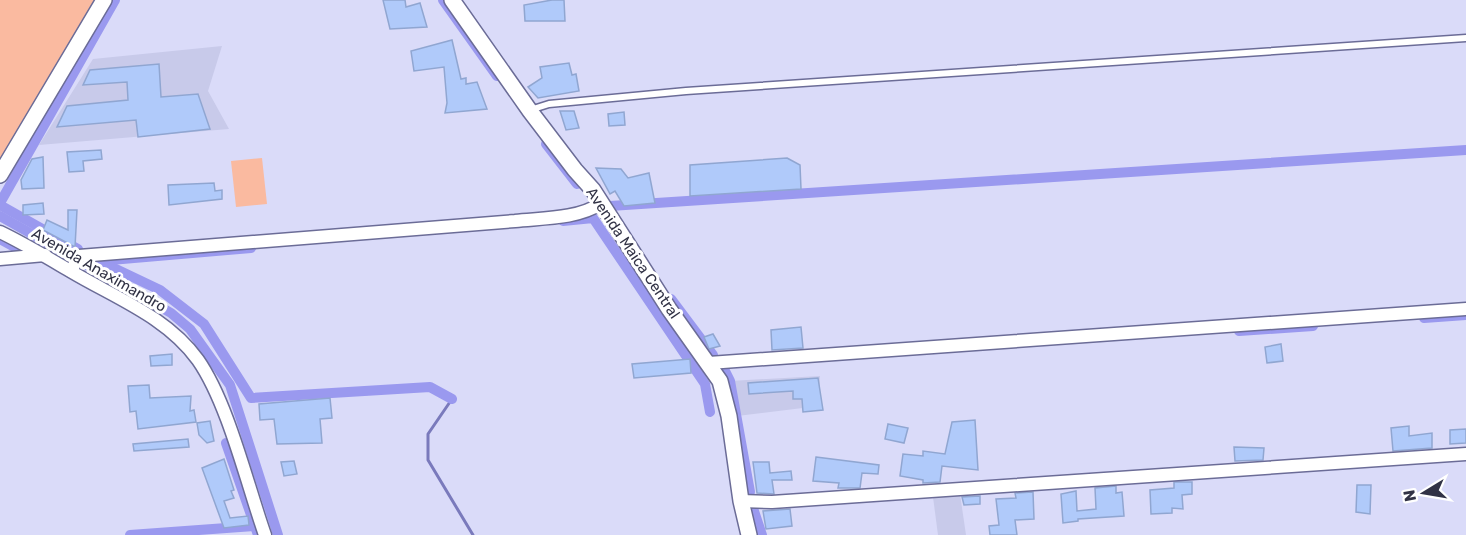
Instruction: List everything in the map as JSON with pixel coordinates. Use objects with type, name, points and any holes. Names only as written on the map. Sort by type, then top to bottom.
[{"type":"street","points":[[0,175],[104,0]]},
{"type":"street","name":"Avenida Maica Central","points":[[452,0],[530,111],[593,190],[669,309],[720,381],[725,397],[741,501],[750,535]]},
{"type":"street","points":[[74,266],[79,256],[515,221],[590,211],[600,204]]},
{"type":"street","name":"Avenida Anaximandro","points":[[0,232],[74,266],[164,325],[198,360],[221,407],[265,535]]},
{"type":"street","points":[[0,259],[47,255]]},
{"type":"street","points":[[709,363],[1466,309]]},
{"type":"street","points":[[741,501],[772,502],[1466,454]]},
{"type":"lane","points":[[530,111],[549,104],[686,91],[1466,38]]},
{"type":"shaded area","points":[[0,0],[97,0],[0,163]]},
{"type":"shaded area","points":[[222,46],[208,91],[229,129],[39,145],[93,59]]},
{"type":"shaded area","points":[[262,158],[267,204],[236,207],[231,161]]},
{"type":"shaded area","points":[[820,376],[819,406],[737,416],[730,381]]},
{"type":"shaded area","points":[[960,494],[966,535],[938,535],[933,497]]},
{"type":"building","points":[[383,0],[405,0],[406,7],[420,3],[427,27],[390,29]]},
{"type":"building","points":[[564,0],[565,21],[525,21],[524,5]]},
{"type":"building","points":[[452,40],[461,79],[466,78],[466,84],[477,82],[487,109],[445,113],[447,103],[444,67],[414,71],[411,51]]},
{"type":"building","points":[[569,63],[572,75],[576,74],[579,91],[538,98],[528,87],[542,78],[540,67]]},
{"type":"building","points":[[159,64],[161,97],[198,94],[210,129],[138,137],[136,120],[57,127],[67,106],[128,100],[127,82],[83,85],[90,70]]},
{"type":"building","points":[[560,111],[574,111],[579,128],[566,130]]},
{"type":"building","points":[[624,112],[625,125],[609,126],[608,114]]},
{"type":"building","points":[[101,150],[102,159],[83,161],[84,171],[69,172],[67,152]]},
{"type":"building","points":[[43,157],[44,188],[22,189],[21,180],[32,159]]},
{"type":"building","points":[[787,158],[800,165],[801,189],[690,196],[690,165]]},
{"type":"building","points":[[596,168],[621,169],[628,178],[649,173],[655,203],[624,206],[615,191],[610,194]]},
{"type":"building","points":[[214,183],[215,191],[222,190],[222,199],[169,205],[168,185]]},
{"type":"building","points":[[43,203],[44,214],[23,215],[23,205]]},
{"type":"building","points":[[68,210],[77,210],[75,247],[43,230],[47,220],[68,230]]},
{"type":"building","points":[[801,327],[803,348],[772,350],[771,330]]},
{"type":"building","points":[[713,334],[720,346],[709,349],[704,337]]},
{"type":"building","points":[[1281,344],[1283,361],[1267,363],[1265,347]]},
{"type":"building","points":[[172,354],[172,365],[151,366],[150,356]]},
{"type":"building","points":[[690,359],[691,373],[634,378],[632,364]]},
{"type":"building","points":[[818,378],[823,410],[803,412],[802,399],[793,399],[793,391],[749,394],[748,383]]},
{"type":"building","points":[[149,385],[150,398],[191,396],[190,411],[194,410],[196,422],[138,429],[136,411],[130,412],[128,386]]},
{"type":"building","points":[[330,398],[332,418],[320,419],[322,443],[277,444],[274,419],[260,420],[259,404]]},
{"type":"building","points":[[975,420],[978,470],[942,466],[940,482],[923,483],[923,480],[900,476],[903,454],[923,456],[923,451],[945,454],[952,422]]},
{"type":"building","points":[[210,421],[214,441],[207,443],[199,435],[197,423]]},
{"type":"building","points":[[888,424],[908,428],[904,443],[885,439]]},
{"type":"building","points":[[1409,426],[1409,436],[1432,433],[1432,448],[1393,451],[1391,428]]},
{"type":"building","points":[[1466,429],[1466,443],[1450,444],[1450,430]]},
{"type":"building","points":[[188,439],[189,447],[134,451],[133,444]]},
{"type":"building","points":[[1234,447],[1264,448],[1263,460],[1235,461]]},
{"type":"building","points":[[816,457],[879,465],[878,474],[862,473],[860,488],[838,488],[839,483],[813,481]]},
{"type":"building","points":[[224,459],[234,490],[231,491],[234,498],[224,501],[230,518],[248,516],[249,525],[224,528],[202,468]]},
{"type":"building","points":[[294,461],[297,474],[284,476],[281,462]]},
{"type":"building","points":[[753,462],[769,462],[770,473],[791,471],[792,480],[772,480],[774,494],[757,493]]},
{"type":"building","points":[[1174,482],[1192,482],[1192,494],[1182,495],[1183,509],[1172,508],[1172,513],[1151,514],[1150,490],[1174,488]]},
{"type":"building","points":[[1357,485],[1371,485],[1370,514],[1356,512]]},
{"type":"building","points":[[1116,486],[1116,493],[1122,492],[1124,516],[1078,519],[1078,521],[1063,523],[1061,494],[1076,491],[1077,511],[1096,509],[1095,488]]},
{"type":"building","points":[[1033,492],[1034,519],[1015,520],[1017,535],[990,535],[989,526],[999,525],[996,499],[1016,498],[1015,493]]},
{"type":"building","points":[[980,496],[980,504],[964,505],[962,497]]},
{"type":"building","points":[[790,509],[792,526],[766,529],[763,511]]},
{"type":"waterway","points":[[0,203],[115,0]]},
{"type":"waterway","points":[[443,0],[497,76]]},
{"type":"waterway","points":[[546,144],[577,184]]},
{"type":"waterway","points":[[610,206],[1466,150]]},
{"type":"waterway","points":[[0,205],[78,249]]},
{"type":"waterway","points":[[0,216],[171,313],[190,329],[230,385],[278,535]]},
{"type":"waterway","points":[[563,221],[593,218],[705,384],[710,412]]},
{"type":"waterway","points":[[0,239],[22,251]]},
{"type":"waterway","points":[[99,261],[251,248]]},
{"type":"waterway","points":[[99,261],[160,290],[204,324],[251,398],[430,387],[452,399]]},
{"type":"waterway","points":[[671,299],[713,355]]},
{"type":"waterway","points":[[1424,318],[1466,315]]},
{"type":"waterway","points":[[1239,331],[1313,326]]},
{"type":"waterway","points":[[724,369],[730,381],[750,492]]},
{"type":"waterway","points":[[452,399],[428,434],[428,460],[473,535]]},
{"type":"waterway","points":[[226,443],[258,535]]},
{"type":"waterway","points":[[754,511],[762,535]]},
{"type":"waterway","points":[[130,535],[254,526]]}]
